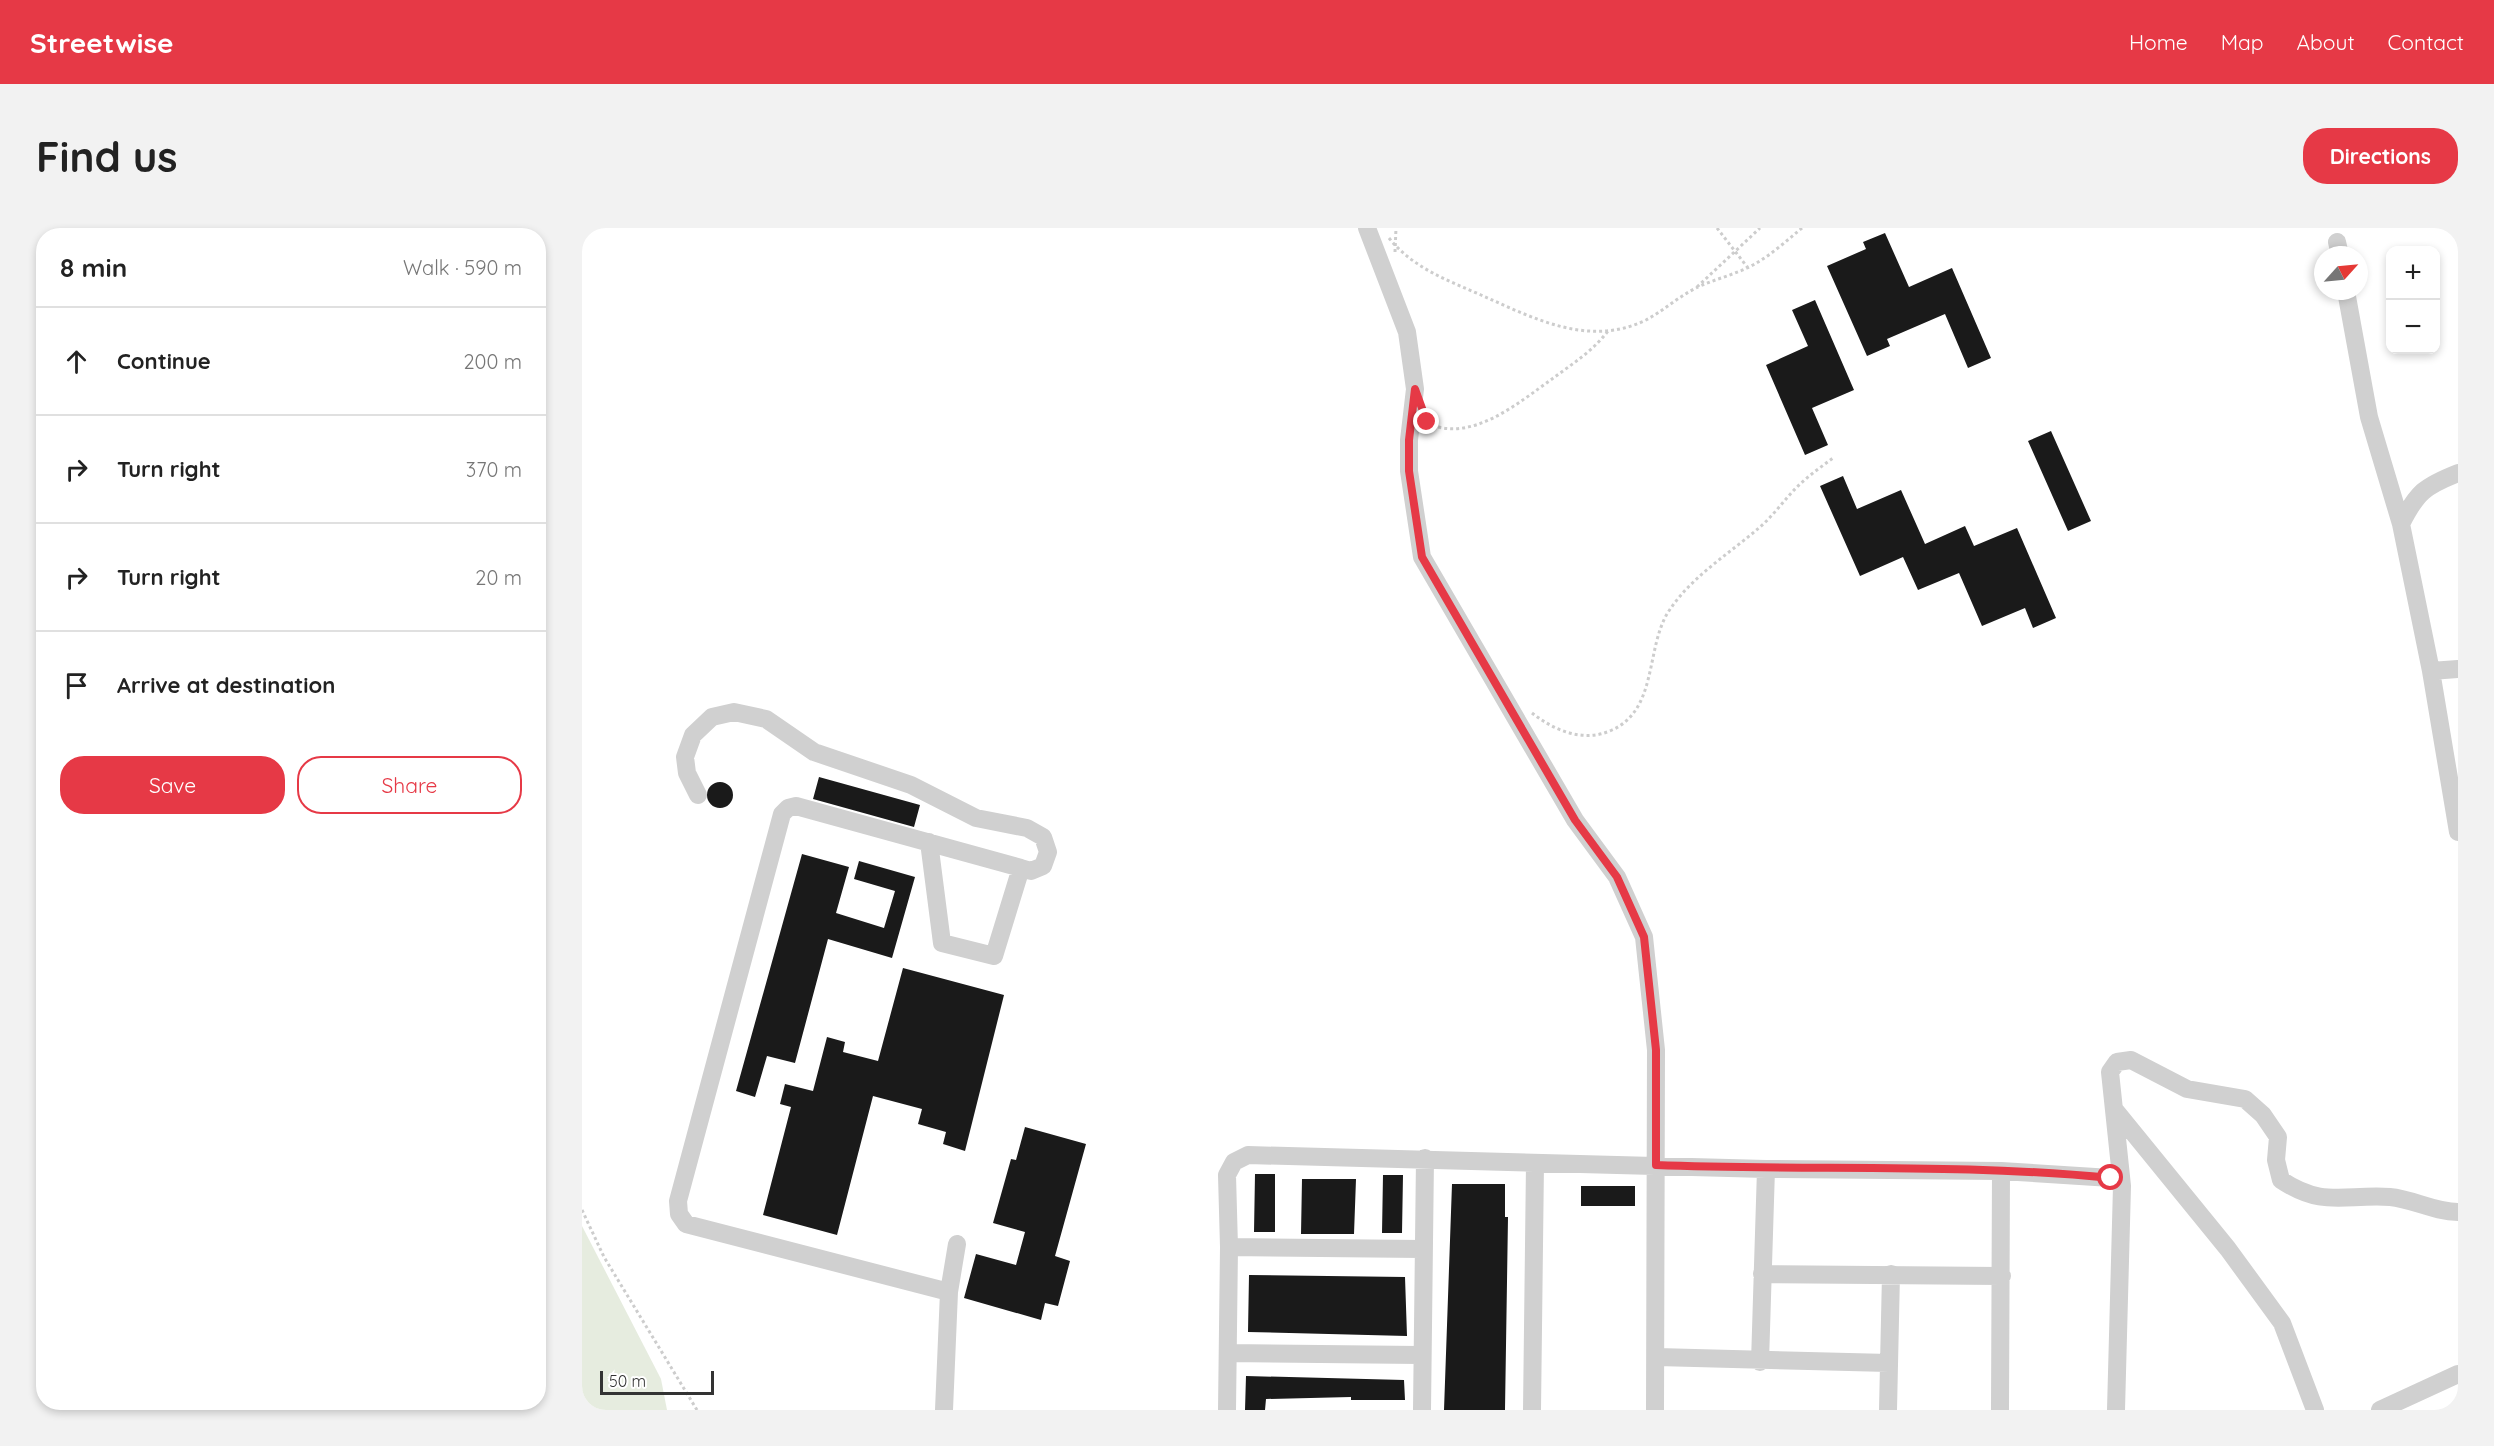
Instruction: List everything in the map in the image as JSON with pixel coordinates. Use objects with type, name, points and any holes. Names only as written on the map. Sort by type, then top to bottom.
[{"type":"street","points":[[1367,228],[1407,332],[1415,389],[1409,440],[1409,471],[1422,557],[1575,820],[1617,877],[1644,937],[1656,1050],[1657,1358],[1655,1410]]},
{"type":"street","points":[[2348,300],[2369,417],[2401,524],[2431,671],[2458,832]]},
{"type":"street","points":[[2401,524],[2413,499],[2428,484],[2458,473]]},
{"type":"street","points":[[2431,671],[2458,669]]},
{"type":"street","points":[[698,795],[687,773],[685,757],[693,735],[712,717],[734,712],[766,719],[814,752],[911,785],[976,818],[1027,828],[1043,837],[1048,852],[1043,866],[1031,871],[796,806],[788,808],[782,814],[678,1201],[679,1214],[686,1224],[949,1292]]},
{"type":"street","points":[[929,842],[942,943],[994,956],[1021,868]]},
{"type":"street","points":[[2116,1410],[2122,1186],[2110,1072],[2117,1062],[2131,1060],[2187,1089],[2246,1100],[2263,1114],[2278,1137],[2276,1160],[2282,1180],[2302,1193],[2335,1199],[2391,1197],[2447,1212],[2458,1212]]},
{"type":"street","points":[[2114,1109],[2228,1249],[2282,1323],[2315,1410]]},
{"type":"street","points":[[1227,1410],[1229,1247],[1227,1175],[1234,1162],[1248,1155],[1766,1169],[2001,1171],[2111,1178],[2122,1186]]},
{"type":"street","points":[[1422,1410],[1420,1355],[1425,1158]]},
{"type":"street","points":[[1532,1410],[1535,1163]]},
{"type":"street","points":[[1760,1362],[1766,1169]]},
{"type":"street","points":[[2000,1410],[2001,1171]]},
{"type":"street","points":[[944,1410],[949,1292],[957,1244]]},
{"type":"street","points":[[1229,1247],[1422,1249]]},
{"type":"street","points":[[1762,1274],[2002,1276]]},
{"type":"street","points":[[1888,1410],[1891,1274]]},
{"type":"street","points":[[1228,1353],[1420,1355]]},
{"type":"street","points":[[1657,1358],[1889,1363]]},
{"type":"street","points":[[2379,1410],[2458,1374]]},
{"type":"path","points":[[1717,228],[1748,268]]},
{"type":"path","points":[[1388,236],[1407,258],[1442,279],[1517,313],[1569,329],[1591,332],[1623,329],[1646,320],[1696,288],[1760,228]]},
{"type":"path","points":[[1696,288],[1748,268],[1768,256],[1802,228]]},
{"type":"path","points":[[1423,416],[1427,422],[1439,428],[1479,424],[1502,414],[1596,347],[1608,331]]},
{"type":"path","points":[[1526,709],[1552,729],[1584,736],[1613,730],[1630,715],[1644,697],[1659,630],[1683,593],[1762,525],[1798,486],[1833,458]]},
{"type":"path","points":[[582,1210],[604,1257],[697,1410]]},
{"type":"shaded area","points":[[582,1226],[661,1379],[667,1410],[582,1410]]},
{"type":"building","points":[[1885,233],[1909,287],[1952,268],[1991,358],[1968,368],[1945,314],[1887,339],[1890,346],[1867,356],[1827,266],[1866,249],[1863,242]]},
{"type":"building","points":[[1815,300],[1854,390],[1812,408],[1828,445],[1805,455],[1766,365],[1808,346],[1792,310]]},
{"type":"building","points":[[2051,431],[2091,521],[2068,531],[2028,441]]},
{"type":"building","points":[[1843,476],[1857,509],[1901,490],[1925,544],[1965,526],[1974,546],[2017,528],[2056,618],[2033,628],[2025,608],[1982,626],[1959,573],[1918,590],[1903,557],[1860,576],[1820,486]]},
{"type":"building","points":[[819,777],[920,805],[914,827],[813,799]]},
{"type":"building","points":[[720,782],[729,786],[733,795],[729,804],[720,808],[711,804],[707,795],[711,786]]},
{"type":"building","points":[[802,854],[849,867],[836,913],[884,928],[895,891],[854,879],[859,861],[915,877],[892,958],[828,939],[795,1063],[767,1056],[755,1097],[736,1091]]},
{"type":"building","points":[[903,968],[1004,995],[965,1151],[943,1144],[946,1132],[918,1124],[922,1109],[873,1096],[837,1235],[763,1215],[791,1107],[780,1104],[785,1084],[813,1091],[827,1037],[845,1042],[843,1052],[878,1061]]},
{"type":"building","points":[[1025,1127],[1086,1144],[1055,1256],[1070,1261],[1058,1306],[1045,1303],[1041,1320],[964,1298],[976,1254],[1016,1265],[1025,1232],[993,1223],[1011,1159],[1016,1160]]},
{"type":"building","points":[[1255,1174],[1275,1174],[1275,1232],[1254,1232]]},
{"type":"building","points":[[1383,1175],[1403,1175],[1402,1233],[1382,1233]]},
{"type":"building","points":[[1302,1179],[1356,1179],[1354,1234],[1301,1234]]},
{"type":"building","points":[[1452,1184],[1505,1184],[1505,1217],[1508,1217],[1505,1410],[1444,1410]]},
{"type":"building","points":[[1581,1186],[1635,1186],[1635,1206],[1581,1206]]},
{"type":"building","points":[[1249,1275],[1405,1277],[1407,1336],[1248,1332]]},
{"type":"building","points":[[1246,1376],[1404,1380],[1405,1400],[1351,1400],[1351,1397],[1266,1399],[1265,1410],[1245,1410]]},
{"type":"route","points":[[1427,422],[1415,389],[1409,440],[1409,471],[1412,504],[1422,557],[1575,820],[1617,877],[1644,937],[1656,1050],[1656,1165],[1766,1169],[2001,1171],[2111,1178]]}]
